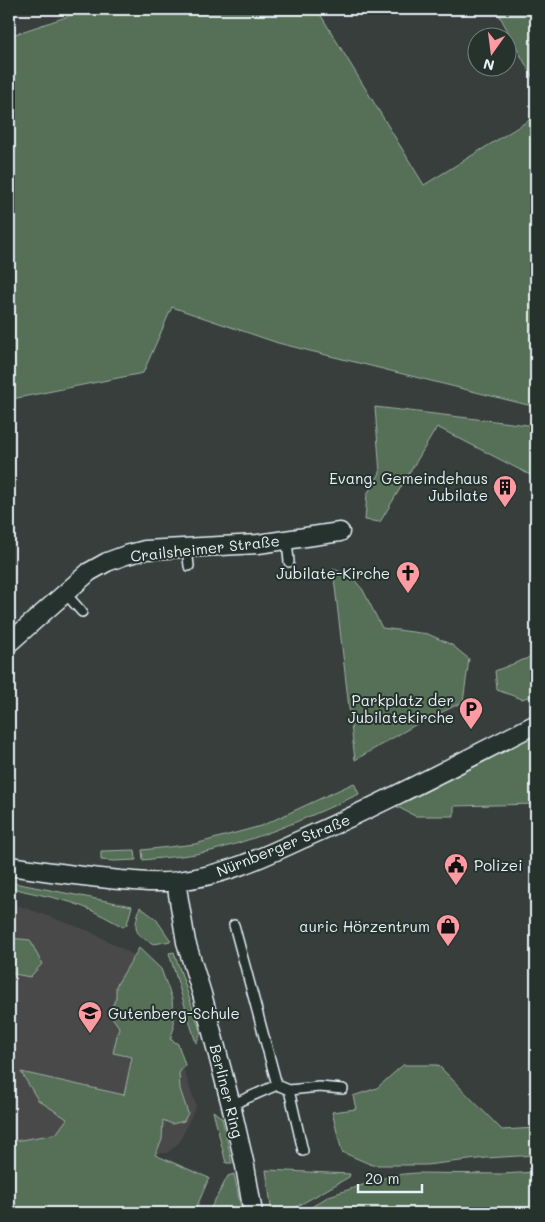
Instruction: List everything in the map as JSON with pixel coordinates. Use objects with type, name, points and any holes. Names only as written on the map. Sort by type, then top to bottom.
[{"type":"street","name":"Crailsheimer Straße","points":[[9,643],[89,572],[113,559],[145,550],[258,544],[340,532]]},
{"type":"street","name":"Nürnberger Straße","points":[[9,866],[89,877],[139,881],[176,882],[220,873],[259,858],[379,804],[536,724]]},
{"type":"street","name":"Berliner Ring","points":[[176,882],[186,942],[202,994],[231,1105],[245,1166],[253,1213]]},
{"type":"lane","points":[[287,540],[289,562]]},
{"type":"lane","points":[[187,548],[188,566]]},
{"type":"lane","points":[[65,593],[82,612]]},
{"type":"lane","points":[[234,925],[277,1085]]},
{"type":"lane","points":[[231,1105],[277,1085],[289,1090],[319,1087],[343,1089]]},
{"type":"lane","points":[[289,1090],[303,1151]]},
{"type":"shaded area","name":"Gutenberg-Schule","points":[[9,902],[89,931],[147,962],[196,1106],[179,1143],[167,1153],[9,1159]]},
{"type":"green space","points":[[90,9],[317,9],[424,185],[536,116],[536,407],[278,343],[172,307],[143,373],[17,398],[9,402],[9,36]]},
{"type":"green space","points":[[496,9],[536,9],[536,84],[518,50],[518,28],[506,28]]},
{"type":"green space","points":[[375,407],[536,426],[536,478],[437,427],[380,522],[365,520],[367,494],[380,473]]},
{"type":"green space","points":[[333,569],[351,576],[363,590],[382,628],[428,634],[452,645],[469,659],[463,702],[415,725],[355,760]]},
{"type":"green space","points":[[536,649],[536,694],[522,699],[497,690],[495,671],[528,658]]},
{"type":"green space","points":[[536,728],[536,804],[454,806],[454,816],[415,816],[388,802]]},
{"type":"green space","points":[[354,783],[359,794],[271,832],[206,852],[143,860],[142,850],[195,844],[261,826]]},
{"type":"green space","points":[[135,850],[136,860],[101,860],[101,851]]},
{"type":"green space","points":[[9,882],[132,906],[127,924],[123,927],[97,913],[70,902],[9,887]]},
{"type":"green space","points":[[140,907],[156,919],[171,941],[154,944],[138,933],[136,925]]},
{"type":"green space","points":[[9,938],[30,940],[42,964],[30,977],[9,973]]},
{"type":"green space","points":[[139,948],[161,969],[172,999],[174,1028],[170,1039],[178,1044],[185,1065],[179,1073],[180,1089],[188,1113],[184,1121],[172,1124],[163,1120],[162,1140],[155,1155],[209,1178],[194,1213],[69,1213],[65,1210],[42,1213],[9,1213],[9,1142],[56,1134],[67,1119],[38,1100],[21,1072],[124,1095],[132,1057],[113,1053],[119,1027],[109,1013],[116,998],[116,986]]},
{"type":"green space","points":[[174,952],[201,1033],[196,1043],[169,953]]},
{"type":"green space","points":[[403,1065],[438,1065],[502,1130],[536,1128],[536,1155],[486,1158],[426,1165],[372,1165],[342,1152],[332,1112],[356,1109],[353,1096],[377,1088]]},
{"type":"green space","points":[[213,1111],[222,1118],[232,1163],[226,1163]]},
{"type":"green space","points":[[266,1170],[350,1174],[349,1177],[289,1211],[272,1213]]},
{"type":"green space","points":[[536,1172],[536,1213],[302,1213],[329,1196],[393,1175],[416,1173],[502,1174]]},
{"type":"green space","points":[[234,1174],[242,1213],[208,1213],[228,1176]]},
{"type":"place","name":"Evang. Gemeindehaus Jubilate","points":[[505,508]]},
{"type":"place","name":"Jubilate-Kirche","points":[[408,594]]},
{"type":"place","name":"Parkplatz der Jubilatekirche","points":[[471,730]]},
{"type":"place","name":"Polizei","points":[[456,886]]},
{"type":"place","name":"auric Hörzentrum","points":[[448,947]]},
{"type":"place","name":"Gutenberg-Schule","points":[[90,1034]]}]
